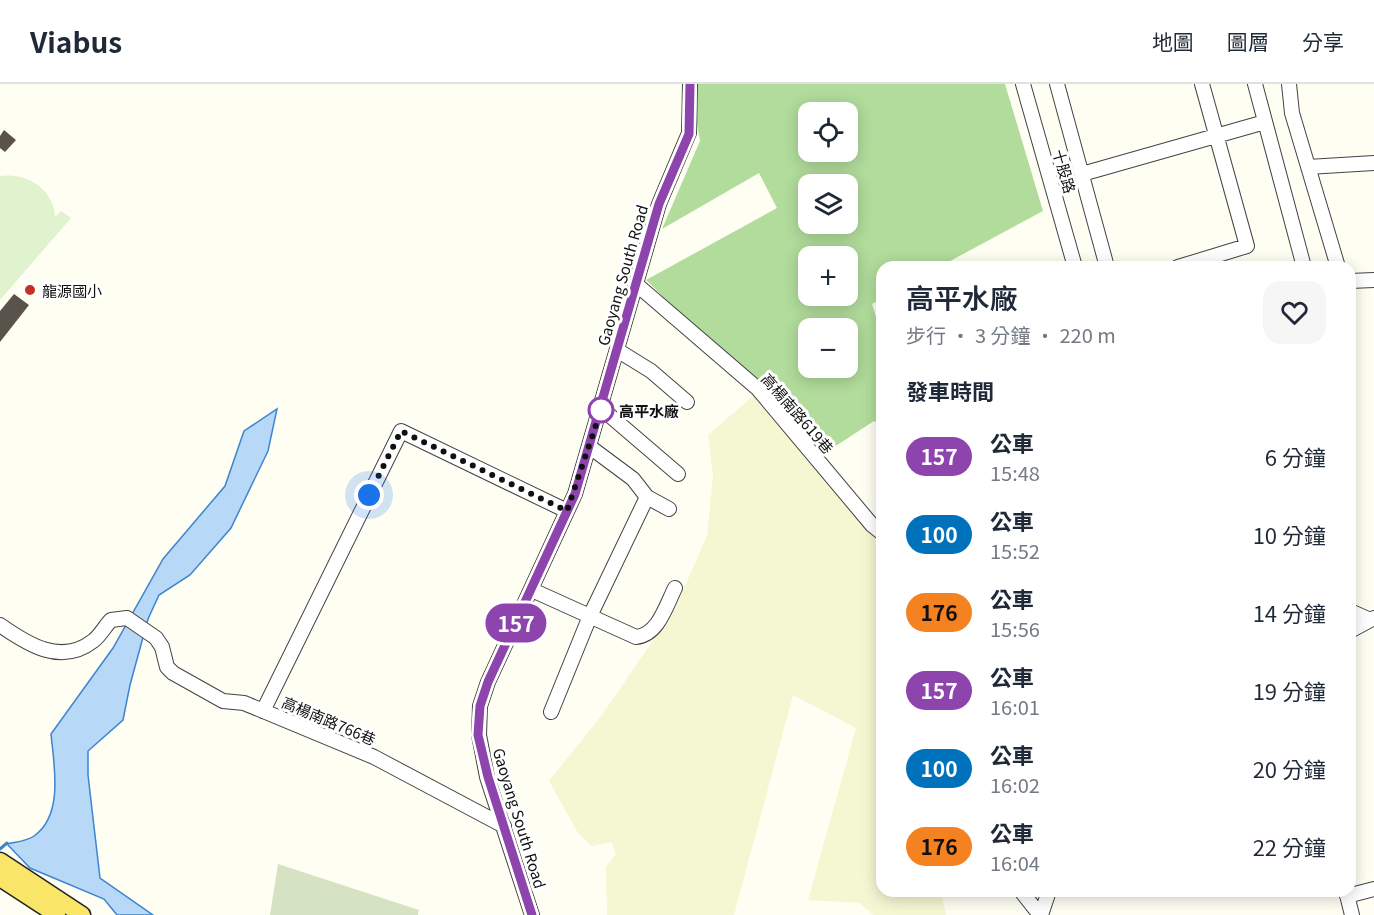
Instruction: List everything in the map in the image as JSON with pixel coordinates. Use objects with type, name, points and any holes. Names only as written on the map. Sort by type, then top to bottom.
[{"type":"main road","points":[[0,861],[9,879],[54,914]]},
{"type":"main road","points":[[9,879],[82,915]]},
{"type":"street","name":"Gaoyang South Road","points":[[532,915],[488,777],[478,735],[480,706],[488,682],[567,511],[590,447],[659,204],[689,134],[690,84]]},
{"type":"street","name":"十股路","points":[[1023,84],[1073,261]]},
{"type":"street","points":[[1057,84],[1105,261]]},
{"type":"street","points":[[1198,261],[1247,246],[1202,84]]},
{"type":"street","points":[[1255,84],[1302,261]]},
{"type":"street","points":[[1289,84],[1292,113],[1336,261]]},
{"type":"street","points":[[1082,174],[1265,122]]},
{"type":"street","points":[[1308,166],[1374,162]]},
{"type":"street","points":[[1356,281],[1374,280]]},
{"type":"street","name":"高楊南路619巷","points":[[636,284],[758,389],[876,528]]},
{"type":"street","points":[[617,350],[651,371],[687,402]]},
{"type":"street","points":[[601,408],[678,474]]},
{"type":"street","points":[[263,711],[401,431],[567,511]]},
{"type":"street","points":[[590,447],[633,478],[647,497],[669,509]]},
{"type":"street","points":[[550,712],[591,616],[647,497]]},
{"type":"street","points":[[532,590],[636,637],[646,636],[655,627],[675,588]]},
{"type":"street","points":[[1356,613],[1371,619]]},
{"type":"street","name":"高楊南路766巷","points":[[0,626],[23,642],[45,652],[71,651],[92,642],[111,620],[127,618],[156,638],[162,647],[167,668],[172,673],[223,701],[244,703],[374,757],[504,826]]},
{"type":"street","points":[[1356,628],[1371,619]]},
{"type":"street","points":[[1356,892],[1374,889]]},
{"type":"street","points":[[1026,897],[1041,915]]},
{"type":"street","points":[[1041,915],[1046,897]]},
{"type":"street","points":[[1348,897],[1352,915]]},
{"type":"green space","points":[[690,84],[1005,84],[1043,211],[950,261],[876,261],[876,302],[872,304],[876,317],[876,422],[874,421],[825,453],[646,280],[777,208],[759,173],[662,229],[700,141]]},
{"type":"green space","points":[[0,176],[20,177],[37,184],[50,198],[55,217],[61,211],[71,218],[0,300]]},
{"type":"green space","points":[[753,396],[876,536],[876,897],[942,897],[946,915],[873,915],[860,903],[808,900],[856,728],[793,695],[734,915],[607,915],[606,867],[616,854],[611,842],[592,846],[578,833],[549,781],[602,715],[675,608],[707,536],[713,476],[708,435]]},
{"type":"green space","points":[[278,864],[419,910],[418,915],[270,915]]},
{"type":"water","points":[[277,409],[268,451],[231,528],[190,575],[159,595],[148,619],[123,720],[88,751],[88,775],[100,878],[153,915],[117,915],[104,899],[30,868],[7,844],[31,838],[43,827],[50,816],[55,789],[51,734],[113,648],[163,559],[225,486],[244,431]]},
{"type":"building","points":[[4,130],[16,140],[5,152],[0,148],[0,136]]},
{"type":"building","points":[[14,294],[29,305],[0,342],[0,311]]},
{"type":"waterway","points":[[0,849],[7,843]]},
{"type":"bus line","name":"157","points":[[532,915],[488,777],[478,735],[480,706],[488,682],[575,494],[659,204],[682,156],[689,134],[690,84]]},
{"type":"place","name":"龍源國小","points":[[30,290]]},
{"type":"place","name":"高平水廠","points":[[601,410]]},
{"type":"route","points":[[369,495],[401,431],[567,511],[575,494],[601,408],[601,410]]}]
